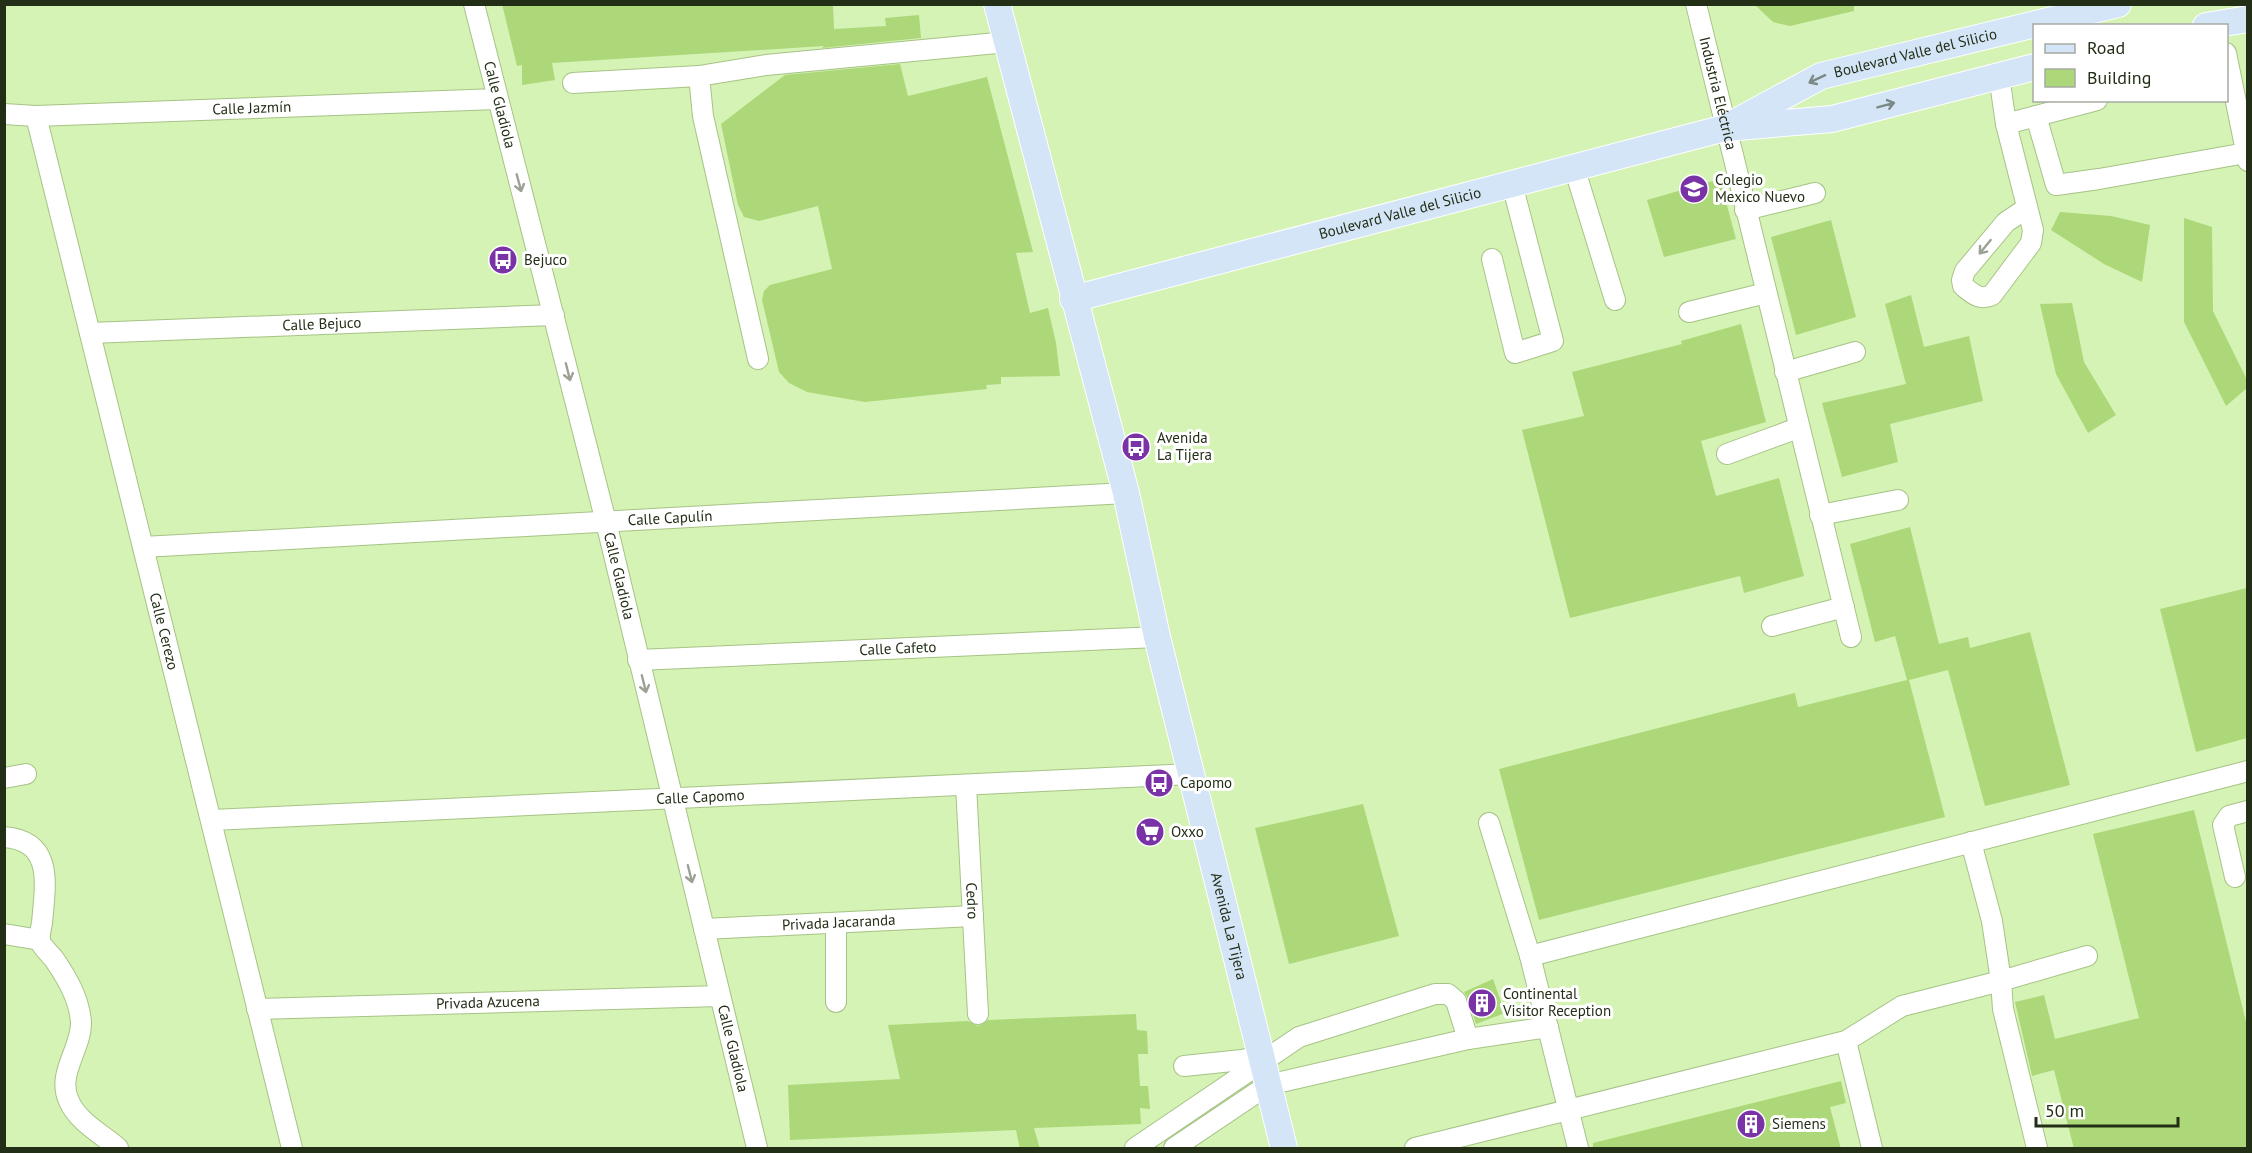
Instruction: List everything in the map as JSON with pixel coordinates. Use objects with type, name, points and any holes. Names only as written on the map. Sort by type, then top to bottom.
[{"type":"main road","name":"Avenida La Tijera","points":[[997,4],[1126,493],[1157,638],[1284,1149]]},
{"type":"main road","name":"Boulevard Valle del Silicio","points":[[2036,24],[2118,4]]},
{"type":"main road","points":[[2214,19],[2247,19]]},
{"type":"main road","name":"Boulevard Valle del Silicio","points":[[1725,128],[1821,76],[2033,25]]},
{"type":"main road","name":"Boulevard Valle del Silicio","points":[[1073,299],[1725,128],[1832,119],[2033,67]]},
{"type":"street","name":"Calle Gladiola","points":[[474,4],[606,522],[757,1149]]},
{"type":"street","name":"Industria Eléctrica","points":[[1696,4],[1851,637]]},
{"type":"street","points":[[573,83],[699,76],[766,65],[1007,42]]},
{"type":"street","points":[[1999,76],[2006,124],[2025,200],[2056,184],[2247,157],[2228,67]]},
{"type":"street","points":[[699,76],[703,116],[758,358]]},
{"type":"street","name":"Calle Jazmín","points":[[4,114],[36,116],[497,99]]},
{"type":"street","points":[[2006,124],[2089,102]]},
{"type":"street","name":"Calle Cerezo","points":[[36,116],[292,1149]]},
{"type":"street","points":[[2036,116],[2056,184]]},
{"type":"street","points":[[1574,167],[1615,300]]},
{"type":"street","points":[[1492,258],[1515,353],[1553,341],[1512,184]]},
{"type":"street","points":[[1745,210],[1815,193]]},
{"type":"street","points":[[1689,312],[1766,293]]},
{"type":"street","name":"Calle Bejuco","points":[[90,333],[554,315]]},
{"type":"street","points":[[1785,372],[1855,352]]},
{"type":"street","points":[[1727,454],[1798,428]]},
{"type":"street","name":"Calle Capulín","points":[[143,547],[1126,493]]},
{"type":"street","points":[[1820,515],[1898,501]]},
{"type":"street","points":[[1772,626],[1844,607]]},
{"type":"street","name":"Calle Cafeto","points":[[638,660],[1157,638]]},
{"type":"street","points":[[1530,956],[2247,771]]},
{"type":"street","points":[[4,778],[26,774]]},
{"type":"street","name":"Calle Capomo","points":[[211,820],[1191,774]]},
{"type":"street","name":"Cedro","points":[[966,785],[978,1014]]},
{"type":"street","points":[[2235,877],[2223,825],[2229,816],[2247,812]]},
{"type":"street","points":[[1489,823],[1530,956],[1578,1149]]},
{"type":"street","points":[[4,837],[20,838],[31,845],[42,861],[46,876],[40,940],[59,967],[78,1002],[80,1034],[71,1056],[65,1084],[68,1101],[77,1114],[118,1149]]},
{"type":"street","points":[[1971,842],[1992,921],[2003,1009],[2037,1149]]},
{"type":"street","name":"Privada Jacaranda","points":[[704,929],[973,916]]},
{"type":"street","points":[[836,923],[836,1002]]},
{"type":"street","points":[[4,934],[40,940]]},
{"type":"street","points":[[1415,1149],[1846,1041],[1902,1006],[2087,956]]},
{"type":"street","points":[[1174,1149],[1299,1037],[1435,994],[1448,994],[1456,1000],[1468,1039]]},
{"type":"street","name":"Privada Azucena","points":[[258,1009],[720,996]]},
{"type":"street","points":[[1135,1149],[1263,1068],[1548,1027]]},
{"type":"street","points":[[1846,1041],[1872,1149]]},
{"type":"street","points":[[1184,1066],[1242,1060],[1263,1068]]},
{"type":"building","points":[[502,4],[833,4],[834,29],[886,26],[885,18],[919,15],[921,38],[822,48],[824,46],[552,63],[555,80],[522,85],[522,65],[517,66]]},
{"type":"building","points":[[1754,4],[1854,4],[1854,11],[1790,26],[1773,22]]},
{"type":"building","points":[[900,64],[908,96],[987,77],[1033,252],[1016,253],[1030,313],[1048,308],[1060,376],[1001,377],[1001,384],[986,385],[987,389],[865,402],[807,392],[789,383],[779,372],[762,300],[764,291],[770,285],[832,269],[818,206],[759,221],[744,217],[738,205],[721,124],[785,75]]},
{"type":"building","points":[[1720,179],[1736,239],[1664,257],[1647,200]]},
{"type":"building","points":[[2060,212],[2111,216],[2150,225],[2142,282],[2104,264],[2051,230]]},
{"type":"building","points":[[2184,218],[2212,227],[2213,311],[2247,380],[2247,388],[2226,406],[2184,322]]},
{"type":"building","points":[[1831,220],[1856,317],[1796,335],[1771,237]]},
{"type":"building","points":[[1911,295],[1924,347],[1969,336],[1983,401],[1890,424],[1898,462],[1842,477],[1822,403],[1906,384],[1885,304]]},
{"type":"building","points":[[2072,303],[2084,362],[2116,415],[2088,433],[2056,374],[2040,304]]},
{"type":"building","points":[[1741,324],[1766,422],[1701,441],[1716,496],[1779,478],[1804,576],[1744,593],[1740,576],[1570,618],[1522,430],[1584,416],[1572,372],[1682,344],[1681,341]]},
{"type":"building","points":[[1910,527],[1939,644],[1968,637],[1970,648],[2030,632],[2070,785],[1985,806],[1948,670],[1909,680],[1945,817],[1539,920],[1499,769],[1795,693],[1798,707],[1907,680],[1895,636],[1875,642],[1850,544]]},
{"type":"building","points":[[2247,588],[2247,738],[2196,752],[2160,609]]},
{"type":"building","points":[[1363,804],[1399,936],[1289,964],[1255,828]]},
{"type":"building","points":[[2194,810],[2247,1026],[2247,1149],[2074,1149],[2054,1070],[2032,1076],[2015,1002],[2044,995],[2055,1039],[2139,1018],[2093,834]]},
{"type":"building","name":"Continental Visitor Reception","points":[[1493,979],[1505,1013],[1476,1024],[1464,992]]},
{"type":"building","points":[[1136,1014],[1137,1030],[1147,1031],[1148,1054],[1138,1054],[1140,1086],[1148,1086],[1150,1109],[1140,1108],[1141,1124],[1034,1128],[1040,1149],[1020,1149],[1016,1130],[790,1140],[788,1085],[900,1079],[888,1025],[968,1021],[978,1026],[988,1020]]},
{"type":"building","name":"Siemens","points":[[1841,1081],[1846,1103],[1830,1107],[1841,1149],[1593,1149],[1593,1143]]},
{"type":"place","name":"Colegio Mexico Nuevo","points":[[1694,189]]},
{"type":"place","name":"Bejuco","points":[[503,260]]},
{"type":"place","name":"Avenida La Tijera","points":[[1136,447]]},
{"type":"place","name":"Capomo","points":[[1159,783]]},
{"type":"place","name":"Oxxo","points":[[1150,832]]},
{"type":"place","name":"Continental Visitor Reception","points":[[1482,1003]]},
{"type":"place","name":"Siemens","points":[[1751,1124]]}]
